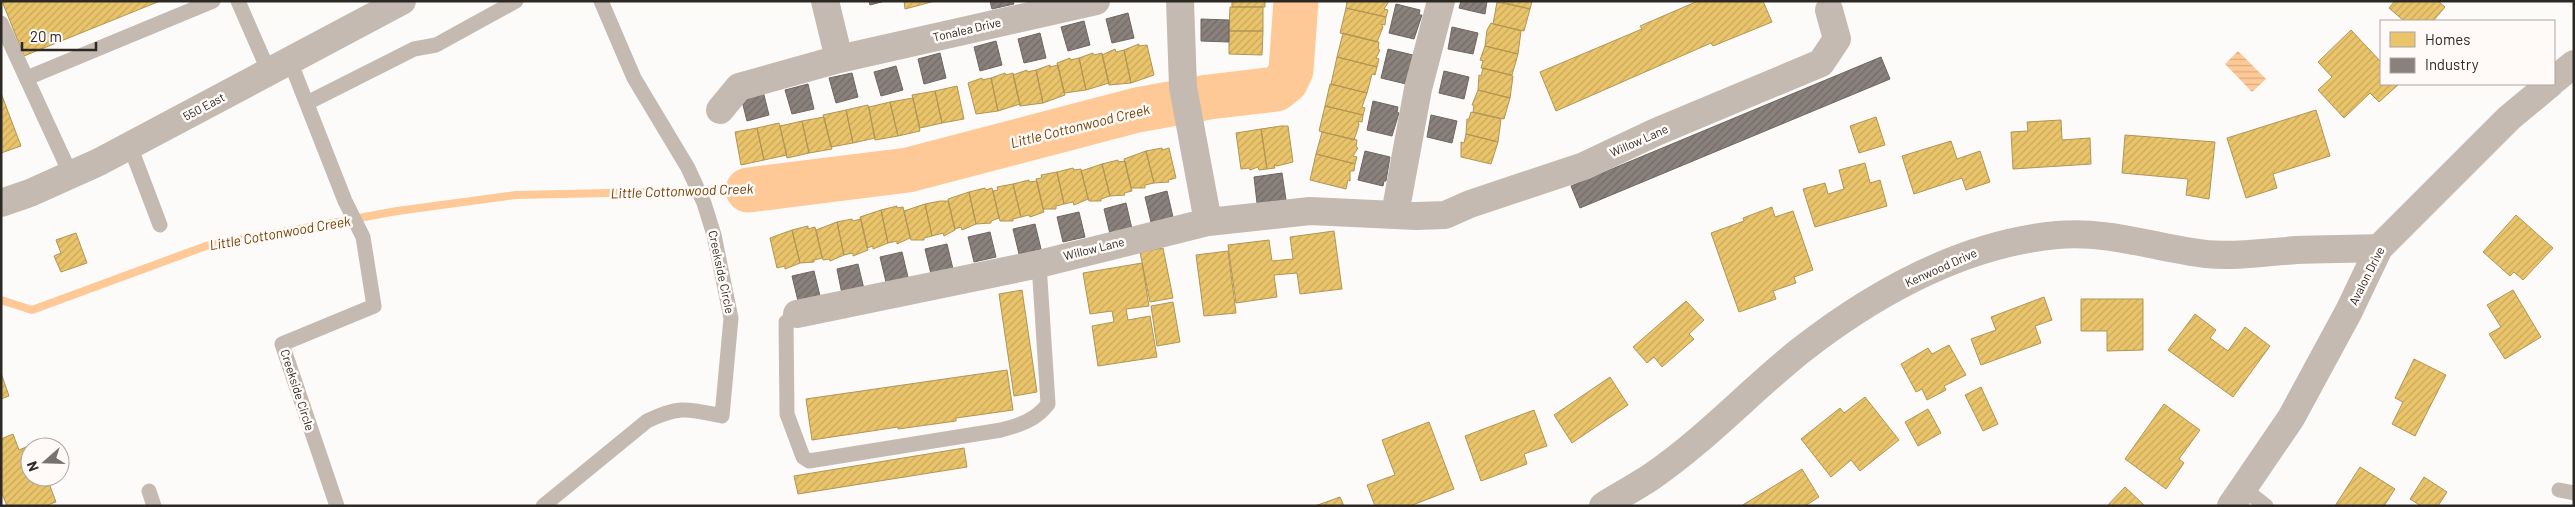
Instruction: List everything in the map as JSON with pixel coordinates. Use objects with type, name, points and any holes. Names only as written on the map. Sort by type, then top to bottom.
[{"type":"street","name":"550 East","points":[[1,203],[71,175],[130,146],[402,1]]},
{"type":"street","points":[[825,1],[839,59]]},
{"type":"street","name":"Tonalea Drive","points":[[720,110],[739,87],[839,59],[1096,1]]},
{"type":"street","points":[[1180,1],[1183,87],[1208,222]]},
{"type":"street","points":[[1395,214],[1418,89],[1441,1]]},
{"type":"street","name":"Willow Lane","points":[[797,314],[1039,264],[1208,222],[1310,211],[1445,215],[1470,204],[1584,166],[1656,132],[1820,63],[1837,39],[1829,10]]},
{"type":"street","points":[[2555,79],[2574,64]]},
{"type":"street","name":"Avalon Drive","points":[[2237,497],[2291,418],[2349,311],[2379,248],[2509,118],[2549,85]]},
{"type":"street","name":"Kenwood Drive","points":[[1603,506],[1651,477],[1725,419],[1799,352],[1845,319],[1895,288],[1966,255],[2011,241],[2058,235],[2107,236],[2204,254],[2236,256],[2295,250],[2379,248]]},
{"type":"lane","points":[[27,78],[212,1]]},
{"type":"lane","name":"Creekside Circle","points":[[238,1],[279,66],[307,103],[345,202],[363,237],[374,306],[282,344],[337,506]]},
{"type":"lane","points":[[307,103],[414,48],[436,45],[516,1]]},
{"type":"lane","name":"Creekside Circle","points":[[543,506],[647,422],[666,412],[685,408],[722,416],[731,318],[716,244],[704,203],[688,168],[634,78],[601,1]]},
{"type":"lane","points":[[1,23],[71,175]]},
{"type":"lane","points":[[130,146],[160,225]]},
{"type":"lane","points":[[797,314],[786,322],[787,414],[803,457],[809,461],[1001,430],[1023,424],[1040,415],[1048,404],[1039,264]]},
{"type":"lane","points":[[2237,497],[2266,506]]},
{"type":"shaded area","points":[[2238,51],[2266,79],[2252,92],[2225,64]]},
{"type":"building: Homes","points":[[2,1],[160,1],[24,56]]},
{"type":"building: Homes","points":[[904,1],[935,1],[905,9]]},
{"type":"building: Homes","points":[[1232,1],[1265,1],[1265,7],[1232,7]]},
{"type":"building: Homes","points":[[1347,1],[1389,1],[1384,9],[1388,10],[1386,17],[1346,8]]},
{"type":"building: Homes","points":[[1498,1],[1532,1],[1530,9]]},
{"type":"building: Homes","points":[[1698,1],[1763,1],[1772,22],[1713,46],[1711,43],[1556,111],[1540,72],[1642,29],[1640,26]]},
{"type":"building: Homes","points":[[2395,1],[2438,1],[2445,7],[2434,20],[2403,20],[2389,8]]},
{"type":"building: Homes","points":[[1497,2],[1530,9],[1524,31],[1493,24]]},
{"type":"building: Homes","points":[[1230,7],[1263,7],[1263,31],[1229,31]]},
{"type":"building: Homes","points":[[1346,8],[1386,17],[1385,25],[1381,24],[1383,27],[1377,42],[1340,33]]},
{"type":"building: Homes","points":[[1491,23],[1521,31],[1518,54],[1485,46],[1487,30]]},
{"type":"building: Homes","points":[[2351,30],[2380,61],[2380,85],[2398,85],[2379,102],[2370,93],[2344,118],[2318,90],[2332,77],[2318,62]]},
{"type":"building: Homes","points":[[1229,31],[1263,31],[1262,55],[1229,54]]},
{"type":"building: Homes","points":[[1343,33],[1379,42],[1378,49],[1380,50],[1376,58],[1379,59],[1377,67],[1337,57]]},
{"type":"building: Homes","points":[[1139,44],[1139,46],[1147,45],[1154,75],[1131,83],[1124,50]]},
{"type":"building: Homes","points":[[1485,46],[1518,54],[1512,75],[1481,68],[1483,61],[1480,60]]},
{"type":"building: Homes","points":[[1115,49],[1116,52],[1124,50],[1131,83],[1109,85],[1102,55]]},
{"type":"building: Homes","points":[[1093,53],[1094,55],[1102,53],[1109,83],[1086,90],[1079,58]]},
{"type":"building: Homes","points":[[1337,57],[1377,67],[1375,75],[1372,74],[1367,93],[1331,84]]},
{"type":"building: Homes","points":[[1070,58],[1070,60],[1079,58],[1086,90],[1064,93],[1057,63]]},
{"type":"building: Homes","points":[[1050,65],[1050,67],[1058,65],[1065,95],[1043,103],[1036,70]]},
{"type":"building: Homes","points":[[1483,68],[1513,76],[1510,98],[1478,90],[1479,75],[1481,76]]},
{"type":"building: Homes","points":[[1027,70],[1027,72],[1036,70],[1043,103],[1020,106],[1013,75]]},
{"type":"building: Homes","points":[[1005,73],[1006,75],[1013,73],[1020,104],[998,111],[991,78]]},
{"type":"building: Homes","points":[[982,78],[982,80],[991,78],[998,111],[976,114],[968,83]]},
{"type":"building: Homes","points":[[1330,84],[1367,93],[1362,107],[1365,108],[1363,115],[1325,106]]},
{"type":"building: Homes","points":[[957,86],[964,119],[942,123],[935,91]]},
{"type":"building: Homes","points":[[1478,90],[1510,98],[1504,119],[1473,112],[1474,105],[1472,105]]},
{"type":"building: Homes","points":[[935,91],[942,123],[920,128],[912,95]]},
{"type":"building: Homes","points":[[1,93],[21,146],[1,153]]},
{"type":"building: Homes","points":[[913,98],[920,131],[898,136],[890,102]]},
{"type":"building: Homes","points":[[890,102],[898,136],[875,140],[869,107]]},
{"type":"building: Homes","points":[[868,105],[875,138],[853,143],[846,110]]},
{"type":"building: Homes","points":[[1325,106],[1363,115],[1362,122],[1358,121],[1359,125],[1354,140],[1319,131]]},
{"type":"building: Homes","points":[[846,110],[853,143],[831,147],[823,115]]},
{"type":"building: Homes","points":[[2316,110],[2330,156],[2273,174],[2277,188],[2246,198],[2227,138]]},
{"type":"building: Homes","points":[[1471,112],[1501,119],[1498,142],[1466,134],[1467,119],[1469,119]]},
{"type":"building: Homes","points":[[824,117],[832,149],[809,153],[802,121]]},
{"type":"building: Homes","points":[[1876,117],[1885,145],[1859,153],[1850,126]]},
{"type":"building: Homes","points":[[2061,120],[2062,140],[2090,138],[2091,164],[2013,169],[2011,132],[2028,131],[2027,122]]},
{"type":"building: Homes","points":[[802,121],[809,153],[787,158],[780,126]]},
{"type":"building: Homes","points":[[779,123],[787,155],[764,160],[757,128]]},
{"type":"building: Homes","points":[[1288,126],[1293,162],[1274,165],[1275,168],[1267,169],[1261,129]]},
{"type":"building: Homes","points":[[757,128],[764,160],[741,165],[735,132]]},
{"type":"building: Homes","points":[[1261,129],[1267,169],[1259,170],[1258,167],[1250,170],[1249,168],[1241,169],[1236,133]]},
{"type":"building: Homes","points":[[1322,132],[1357,140],[1356,147],[1358,148],[1353,156],[1357,157],[1355,164],[1316,154]]},
{"type":"building: Homes","points":[[1466,134],[1498,142],[1491,164],[1461,157],[1461,142],[1464,143]]},
{"type":"building: Homes","points":[[2125,135],[2215,142],[2209,199],[2186,195],[2188,179],[2122,173]]},
{"type":"building: Homes","points":[[1951,141],[1957,159],[1980,151],[1990,182],[1966,190],[1962,178],[1914,194],[1902,156]]},
{"type":"building: Homes","points":[[1162,148],[1162,150],[1169,148],[1176,178],[1168,180],[1169,182],[1154,183],[1146,151]]},
{"type":"building: Homes","points":[[1146,151],[1154,183],[1145,185],[1145,188],[1131,188],[1124,159]]},
{"type":"building: Homes","points":[[1316,154],[1355,164],[1354,171],[1350,171],[1350,181],[1348,180],[1346,189],[1310,180]]},
{"type":"building: Homes","points":[[1118,160],[1118,162],[1125,161],[1132,191],[1124,193],[1125,195],[1110,196],[1102,164]]},
{"type":"building: Homes","points":[[1865,163],[1870,183],[1880,180],[1887,206],[1815,227],[1803,189],[1825,183],[1828,194],[1844,189],[1839,170]]},
{"type":"building: Homes","points":[[1102,164],[1110,196],[1101,199],[1101,201],[1089,201],[1081,171]]},
{"type":"building: Homes","points":[[1073,168],[1074,170],[1081,169],[1088,199],[1074,205],[1073,202],[1064,204],[1057,172]]},
{"type":"building: Homes","points":[[1057,172],[1064,204],[1056,206],[1056,209],[1043,209],[1036,179],[1042,178],[1041,175]]},
{"type":"building: Homes","points":[[1029,180],[1029,182],[1037,181],[1044,212],[1030,217],[1029,215],[1021,217],[1013,184]]},
{"type":"building: Homes","points":[[1013,184],[1021,217],[1013,219],[1013,221],[1000,221],[993,191],[998,190],[997,187]]},
{"type":"building: Homes","points":[[985,188],[986,190],[992,188],[999,218],[991,221],[991,223],[976,224],[969,192]]},
{"type":"building: Homes","points":[[969,192],[976,224],[962,230],[961,227],[955,229],[948,199]]},
{"type":"building: Homes","points":[[948,201],[955,230],[944,236],[943,233],[932,236],[925,204]]},
{"type":"building: Homes","points":[[925,204],[932,236],[924,238],[924,240],[911,240],[904,211]]},
{"type":"building: Homes","points":[[897,206],[897,208],[903,207],[910,238],[897,244],[897,241],[888,243],[881,210]]},
{"type":"building: Homes","points":[[1772,207],[1775,217],[1793,211],[1813,270],[1794,277],[1796,283],[1773,291],[1776,299],[1739,312],[1711,233],[1744,221],[1743,218]]},
{"type":"building: Homes","points":[[881,210],[888,243],[873,249],[873,246],[867,248],[860,217]]},
{"type":"building: Homes","points":[[2516,215],[2553,248],[2523,280],[2514,272],[2510,276],[2483,252]]},
{"type":"building: Homes","points":[[852,219],[853,221],[861,219],[868,250],[853,256],[853,253],[844,255],[837,222]]},
{"type":"building: Homes","points":[[837,222],[844,255],[830,261],[829,259],[823,260],[816,230]]},
{"type":"building: Homes","points":[[808,226],[808,229],[815,227],[822,258],[814,260],[814,262],[800,263],[792,230]]},
{"type":"building: Homes","points":[[792,230],[800,263],[785,269],[785,266],[777,268],[770,238]]},
{"type":"building: Homes","points":[[1334,231],[1342,289],[1300,294],[1297,273],[1274,275],[1277,297],[1236,303],[1228,245],[1269,240],[1272,261],[1293,259],[1290,237]]},
{"type":"building: Homes","points":[[76,233],[87,263],[61,272],[54,256],[61,253],[56,240]]},
{"type":"building: Homes","points":[[1163,248],[1173,298],[1150,302],[1140,252]]},
{"type":"building: Homes","points":[[1228,251],[1236,313],[1204,316],[1196,255]]},
{"type":"building: Homes","points":[[1142,263],[1149,306],[1126,309],[1128,320],[1150,316],[1157,357],[1098,366],[1092,326],[1114,322],[1112,311],[1090,314],[1083,273]]},
{"type":"building: Homes","points":[[1022,290],[1037,392],[1014,396],[999,294]]},
{"type":"building: Homes","points":[[2513,290],[2541,337],[2505,359],[2489,334],[2501,327],[2487,305]]},
{"type":"building: Homes","points":[[2044,297],[2052,320],[2035,326],[2041,343],[1981,365],[1971,339],[1996,330],[1991,317]]},
{"type":"building: Homes","points":[[2081,299],[2143,299],[2143,350],[2107,351],[2107,331],[2081,331]]},
{"type":"building: Homes","points":[[1686,301],[1704,320],[1689,334],[1694,339],[1662,367],[1654,357],[1647,363],[1633,347]]},
{"type":"building: Homes","points":[[1173,302],[1180,342],[1157,346],[1151,306]]},
{"type":"building: Homes","points":[[2195,314],[2216,330],[2210,338],[2228,351],[2245,327],[2270,346],[2233,397],[2168,350]]},
{"type":"building: Homes","points":[[1949,345],[1966,375],[1944,386],[1946,390],[1927,400],[1922,389],[1916,392],[1901,364],[1928,348],[1932,354]]},
{"type":"building: Homes","points":[[2414,359],[2446,375],[2415,436],[2392,424],[2403,402],[2395,398]]},
{"type":"building: Homes","points":[[1007,370],[1013,410],[956,418],[956,421],[898,429],[898,427],[812,440],[806,399]]},
{"type":"building: Homes","points":[[1,373],[9,396],[1,399]]},
{"type":"building: Homes","points":[[1610,377],[1628,405],[1572,443],[1554,415]]},
{"type":"building: Homes","points":[[1981,387],[1998,424],[1983,431],[1965,395]]},
{"type":"building: Homes","points":[[1865,397],[1899,440],[1860,471],[1851,460],[1831,477],[1801,439],[1840,408],[1844,413]]},
{"type":"building: Homes","points":[[2164,404],[2200,430],[2179,459],[2184,463],[2166,489],[2125,459]]},
{"type":"building: Homes","points":[[1928,409],[1941,433],[1918,446],[1905,422]]},
{"type":"building: Homes","points":[[1534,410],[1547,446],[1524,454],[1527,464],[1481,481],[1465,436]]},
{"type":"building: Homes","points":[[1429,422],[1454,489],[1410,506],[1375,506],[1367,485],[1395,475],[1382,440]]},
{"type":"building: Homes","points":[[13,434],[20,450],[20,487],[50,487],[56,502],[45,506],[7,506],[1,491],[1,439]]},
{"type":"building: Homes","points":[[964,448],[967,467],[798,494],[794,476]]},
{"type":"building: Homes","points":[[2360,467],[2395,489],[2384,506],[2335,506]]},
{"type":"building: Homes","points":[[1802,469],[1819,497],[1805,506],[1741,506]]},
{"type":"building: Homes","points":[[2424,477],[2447,492],[2438,506],[2421,506],[2410,499]]},
{"type":"building: Homes","points":[[2125,487],[2145,506],[2107,506]]},
{"type":"building: Homes","points":[[1340,497],[1344,506],[1315,506]]},
{"type":"building: Industry","points":[[869,1],[885,1],[870,5]]},
{"type":"building: Industry","points":[[990,1],[1013,1],[1014,4],[992,9]]},
{"type":"building: Industry","points":[[1461,1],[1487,1],[1485,14],[1459,8]]},
{"type":"building: Industry","points":[[1396,4],[1420,10],[1419,15],[1422,15],[1414,39],[1389,33]]},
{"type":"building: Industry","points":[[1128,13],[1134,38],[1112,43],[1106,19]]},
{"type":"building: Industry","points":[[1201,19],[1229,20],[1229,42],[1201,41]]},
{"type":"building: Industry","points":[[1084,21],[1090,45],[1068,51],[1061,27]]},
{"type":"building: Industry","points":[[1452,27],[1478,33],[1473,54],[1448,49]]},
{"type":"building: Industry","points":[[1040,33],[1046,58],[1024,63],[1018,39]]},
{"type":"building: Industry","points":[[996,41],[1002,65],[980,71],[974,47]]},
{"type":"building: Industry","points":[[1388,49],[1413,55],[1406,84],[1381,78]]},
{"type":"building: Industry","points":[[940,53],[946,78],[924,84],[918,59]]},
{"type":"building: Industry","points":[[1881,57],[1890,79],[1580,208],[1571,186]]},
{"type":"building: Industry","points":[[896,66],[903,90],[881,96],[874,72]]},
{"type":"building: Industry","points":[[1444,71],[1469,77],[1464,99],[1439,93]]},
{"type":"building: Industry","points":[[852,73],[858,97],[836,103],[829,78]]},
{"type":"building: Industry","points":[[808,84],[814,109],[792,114],[785,90]]},
{"type":"building: Industry","points":[[763,91],[769,115],[747,121],[741,97]]},
{"type":"building: Industry","points":[[1373,101],[1398,107],[1397,112],[1399,113],[1392,136],[1367,130]]},
{"type":"building: Industry","points":[[1431,115],[1457,121],[1452,143],[1427,137]]},
{"type":"building: Industry","points":[[1365,151],[1390,157],[1386,181],[1384,181],[1383,186],[1358,180]]},
{"type":"building: Industry","points":[[1282,173],[1286,200],[1257,203],[1254,177]]},
{"type":"building: Industry","points":[[1167,191],[1173,217],[1151,222],[1145,197]]},
{"type":"building: Industry","points":[[1126,203],[1132,229],[1110,234],[1104,209]]},
{"type":"building: Industry","points":[[1079,212],[1085,237],[1063,242],[1057,217]]},
{"type":"building: Industry","points":[[1035,224],[1041,249],[1019,254],[1013,229]]},
{"type":"building: Industry","points":[[990,232],[996,257],[974,262],[968,237]]},
{"type":"building: Industry","points":[[947,244],[953,269],[931,274],[925,249]]},
{"type":"building: Industry","points":[[902,252],[908,277],[886,282],[880,257]]},
{"type":"building: Industry","points":[[858,264],[864,289],[842,294],[837,269]]},
{"type":"building: Industry","points":[[814,271],[820,296],[798,301],[792,276]]},
{"type":"waterway","name":"Little Cottonwood Creek","points":[[748,190],[908,170],[1137,110],[1209,97],[1276,89],[1286,81],[1291,70],[1296,1]]},
{"type":"waterway","name":"Little Cottonwood Creek","points":[[1,300],[32,310],[206,246],[397,211],[516,195],[748,190]]}]
